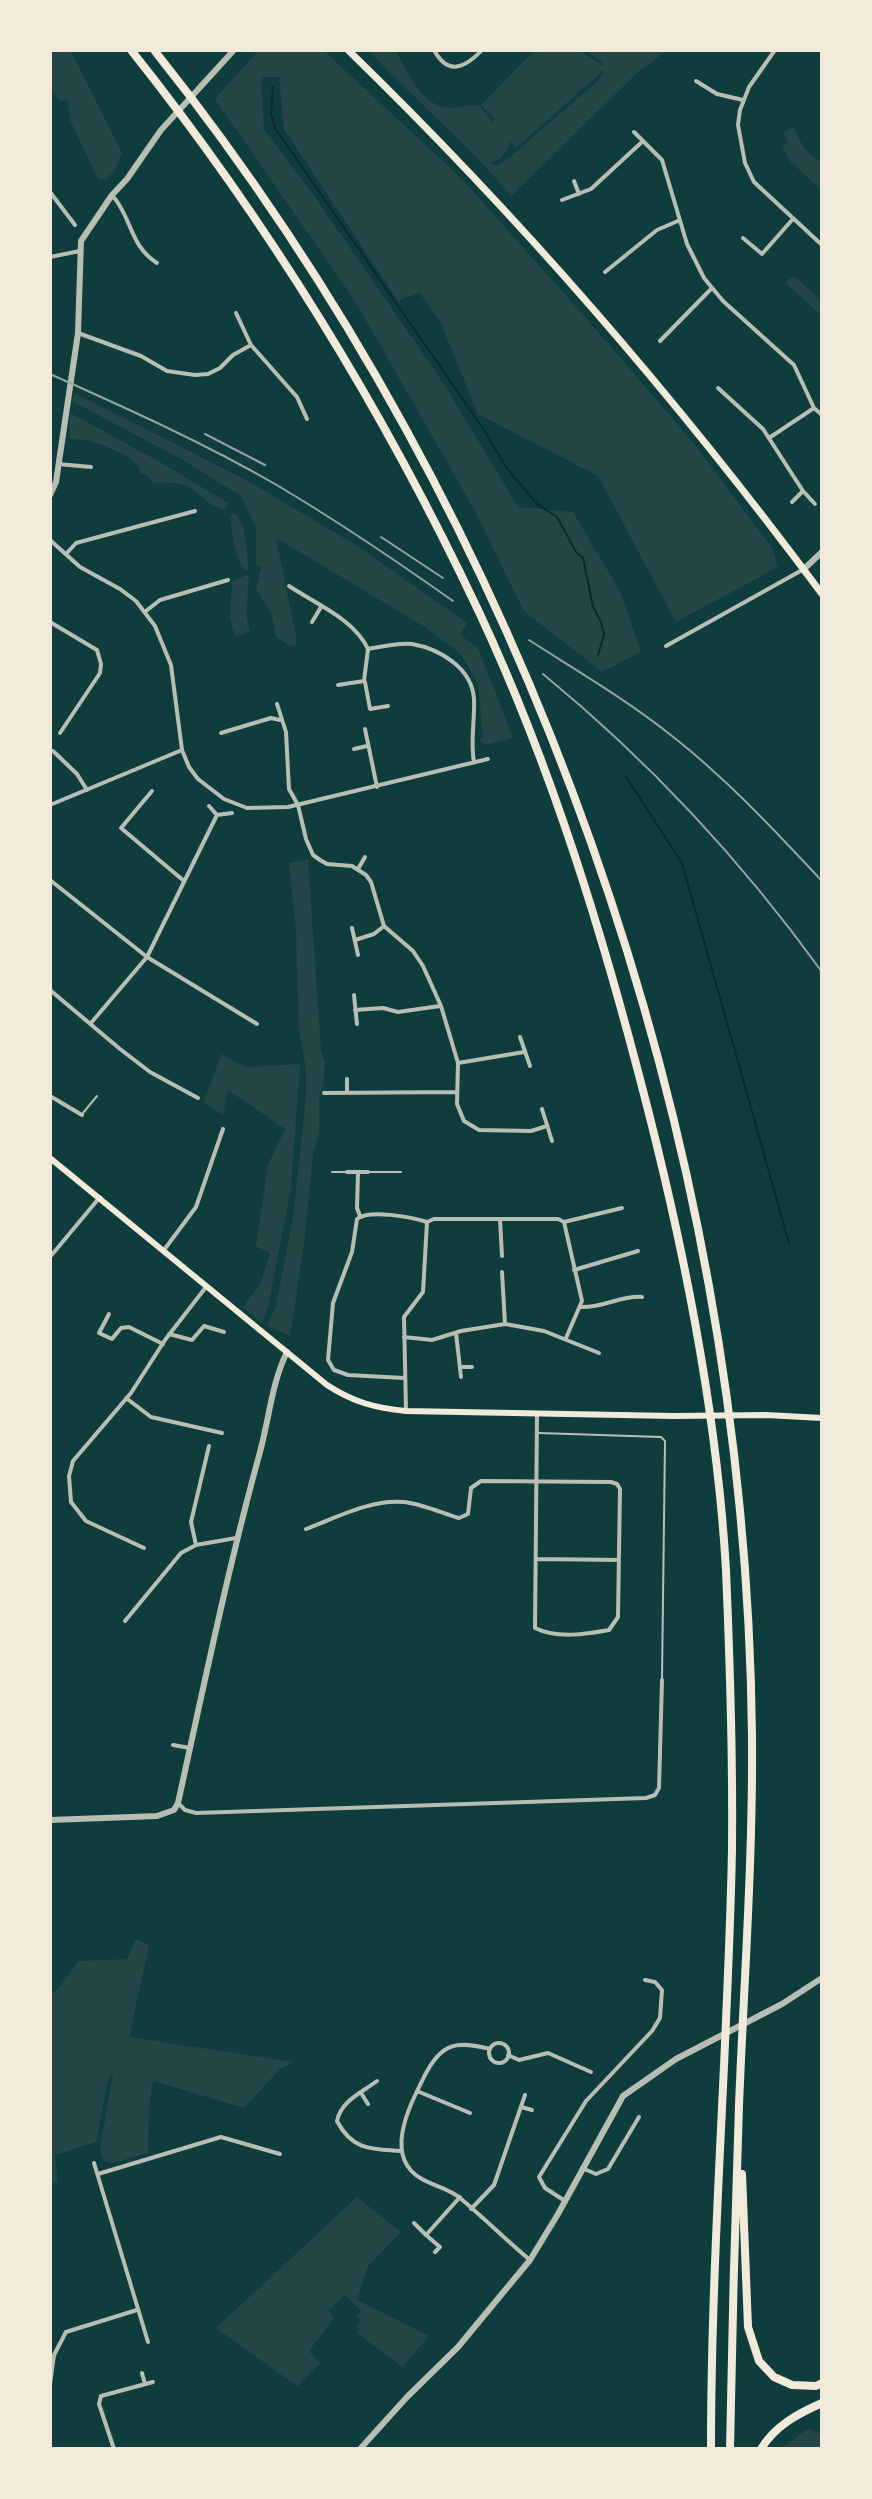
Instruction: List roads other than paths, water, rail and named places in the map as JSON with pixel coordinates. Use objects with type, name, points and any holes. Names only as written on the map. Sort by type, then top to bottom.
[{"type":"highway","points":[[131,50],[181,112],[253,215],[310,305],[396,451],[480,616],[521,712],[580,870],[618,991],[674,1209],[707,1391],[725,1562],[732,1741],[732,1851],[711,2449]]},
{"type":"highway","points":[[154,50],[200,107],[327,294],[411,439],[502,617],[599,862],[639,989],[692,1199],[727,1391],[744,1562],[752,1732],[751,1854],[739,2105],[730,2449]]},
{"type":"highway","points":[[739,2105],[749,2336],[759,2361],[774,2377],[792,2385],[816,2386],[822,2383]]},
{"type":"highway","points":[[761,2449],[769,2435],[797,2414],[822,2403]]},
{"type":"main road","points":[[348,50],[463,163],[551,259],[688,419],[822,594]]},
{"type":"main road","points":[[50,1158],[287,1352],[348,1399],[370,1407],[406,1411],[822,1418]]},
{"type":"street","points":[[434,50],[447,66],[461,67],[482,50]]},
{"type":"street","points":[[775,50],[743,100],[738,125],[748,172],[754,182],[822,245]]},
{"type":"street","points":[[50,495],[56,482],[78,337],[80,251],[86,232],[161,130],[231,52]]},
{"type":"street","points":[[696,81],[717,94],[743,100]]},
{"type":"street","points":[[634,132],[662,160],[695,263],[711,289],[794,365],[814,408],[822,415]]},
{"type":"street","points":[[562,200],[591,189],[643,141]]},
{"type":"street","points":[[574,181],[579,195]]},
{"type":"street","points":[[50,192],[75,225]]},
{"type":"street","points":[[112,195],[124,209],[134,239],[157,263]]},
{"type":"street","points":[[605,272],[657,230],[679,220]]},
{"type":"street","points":[[743,238],[762,254],[793,220]]},
{"type":"street","points":[[50,257],[80,251]]},
{"type":"street","points":[[660,341],[711,289]]},
{"type":"street","points":[[236,313],[251,345],[282,377],[297,397],[307,419]]},
{"type":"street","points":[[78,337],[141,356],[167,371],[195,375],[208,374],[220,368],[233,355],[251,345]]},
{"type":"street","points":[[718,388],[769,438],[803,491],[815,504]]},
{"type":"street","points":[[769,438],[814,408]]},
{"type":"street","points":[[58,464],[91,467]]},
{"type":"street","points":[[792,502],[803,491]]},
{"type":"street","points":[[65,555],[76,543],[195,511]]},
{"type":"street","points":[[50,540],[80,567],[120,589],[145,611],[169,656],[182,750],[189,767],[198,779],[224,799],[247,808],[298,805],[488,759]]},
{"type":"street","points":[[666,646],[804,569],[822,552]]},
{"type":"street","points":[[145,611],[160,600],[228,580]]},
{"type":"street","points":[[289,586],[362,635],[368,649],[364,681],[370,709],[388,706]]},
{"type":"street","points":[[312,622],[322,607]]},
{"type":"street","points":[[50,622],[97,650],[101,664],[100,673],[60,733]]},
{"type":"street","points":[[368,649],[410,644],[443,653],[463,671],[474,695],[474,762]]},
{"type":"street","points":[[338,685],[364,681]]},
{"type":"street","points":[[277,704],[286,732],[289,789],[298,805],[313,855],[327,864],[358,869],[371,882],[384,926],[413,951],[441,1006],[458,1063],[457,1104],[464,1121],[479,1130],[531,1131],[547,1126]]},
{"type":"street","points":[[221,733],[271,718],[281,720]]},
{"type":"street","points":[[365,729],[377,787]]},
{"type":"street","points":[[354,749],[368,746]]},
{"type":"street","points":[[50,805],[182,750]]},
{"type":"street","points":[[50,751],[77,774],[87,790]]},
{"type":"street","points":[[152,791],[121,828],[185,881]]},
{"type":"street","points":[[209,806],[217,815]]},
{"type":"street","points":[[217,815],[232,813]]},
{"type":"street","points":[[91,1023],[147,957],[217,815]]},
{"type":"street","points":[[358,869],[365,857]]},
{"type":"street","points":[[50,880],[147,957],[257,1024]]},
{"type":"street","points":[[355,940],[374,934],[384,926]]},
{"type":"street","points":[[352,928],[358,955]]},
{"type":"street","points":[[50,990],[150,1072],[198,1098]]},
{"type":"street","points":[[354,995],[357,1024]]},
{"type":"street","points":[[355,1010],[383,1008],[398,1012],[441,1006]]},
{"type":"street","points":[[520,1037],[530,1066]]},
{"type":"street","points":[[458,1063],[524,1052]]},
{"type":"street","points":[[347,1079],[347,1093]]},
{"type":"street","points":[[324,1093],[457,1092]]},
{"type":"street","points":[[50,1096],[82,1115]]},
{"type":"street","points":[[542,1109],[552,1141]]},
{"type":"street","points":[[164,1250],[196,1207],[223,1129]]},
{"type":"street","points":[[347,1172],[368,1172]]},
{"type":"street","points":[[358,1173],[357,1208],[360,1216]]},
{"type":"street","points":[[50,1257],[100,1197]]},
{"type":"street","points":[[360,1216],[411,1217],[427,1222],[434,1219],[558,1219],[564,1222],[622,1208]]},
{"type":"street","points":[[360,1216],[352,1252],[335,1294],[328,1360],[334,1370],[348,1375],[404,1378]]},
{"type":"street","points":[[500,1219],[502,1256]]},
{"type":"street","points":[[406,1411],[404,1317],[423,1292],[427,1222]]},
{"type":"street","points":[[564,1222],[581,1307],[566,1338]]},
{"type":"street","points":[[574,1270],[638,1251]]},
{"type":"street","points":[[502,1272],[505,1324]]},
{"type":"street","points":[[144,1548],[86,1521],[71,1502],[69,1476],[73,1461],[126,1398],[169,1334],[207,1286]]},
{"type":"street","points":[[581,1307],[594,1308],[634,1296],[642,1297]]},
{"type":"street","points":[[109,1314],[99,1333],[112,1339],[121,1328],[129,1327],[163,1344]]},
{"type":"street","points":[[404,1337],[432,1340],[505,1324],[566,1338],[599,1353]]},
{"type":"street","points":[[169,1334],[192,1340],[204,1326],[224,1332]]},
{"type":"street","points":[[456,1333],[461,1377]]},
{"type":"street","points":[[50,1820],[157,1816],[174,1810],[178,1803],[236,1538],[264,1439],[279,1366],[287,1352]]},
{"type":"street","points":[[461,1367],[472,1367]]},
{"type":"street","points":[[126,1398],[151,1417],[222,1433]]},
{"type":"street","points":[[306,1529],[354,1511],[391,1502],[406,1502],[459,1518],[468,1514],[471,1488],[481,1481],[537,1482],[617,1484],[620,1489],[618,1617],[609,1630],[588,1634],[545,1633],[535,1628],[537,1482],[537,1412]]},
{"type":"street","points":[[196,1545],[191,1522],[209,1446]]},
{"type":"street","points":[[125,1621],[181,1553],[196,1545],[236,1538]]},
{"type":"street","points":[[536,1559],[619,1560]]},
{"type":"street","points":[[178,1803],[185,1810],[196,1813],[646,1798],[655,1795],[659,1788],[662,1680]]},
{"type":"street","points":[[173,1745],[190,1748]]},
{"type":"street","points":[[360,2449],[458,2347],[530,2260],[623,2096],[676,2059],[782,2004],[822,1978]]},
{"type":"street","points":[[565,2201],[545,2188],[539,2177],[586,2101],[652,2031],[660,2018],[662,1990],[655,1982],[645,1980]]},
{"type":"street","points":[[490,2049],[490,2055],[496,2062],[505,2061],[508,2049],[498,2043],[490,2049],[464,2043],[449,2047],[434,2057],[417,2091],[401,2138],[400,2151],[410,2170],[460,2197],[530,2260]]},
{"type":"street","points":[[508,2055],[519,2060],[548,2053],[591,2072]]},
{"type":"street","points":[[377,2081],[339,2110],[337,2121],[355,2145],[368,2150],[400,2151]]},
{"type":"street","points":[[417,2091],[470,2113]]},
{"type":"street","points":[[361,2093],[368,2104]]},
{"type":"street","points":[[471,2209],[494,2185],[525,2095]]},
{"type":"street","points":[[521,2107],[532,2110]]},
{"type":"street","points":[[455,2114],[458,2108]]},
{"type":"street","points":[[582,2168],[596,2174],[608,2169],[639,2117]]},
{"type":"street","points":[[98,2174],[221,2137],[280,2154]]},
{"type":"street","points":[[94,2163],[148,2342]]},
{"type":"street","points":[[426,2235],[460,2197]]},
{"type":"street","points":[[414,2223],[440,2247],[435,2252]]},
{"type":"street","points":[[50,2384],[54,2355],[66,2332],[137,2310]]},
{"type":"street","points":[[142,2373],[142,2385]]},
{"type":"street","points":[[111,2448],[99,2404],[101,2396],[153,2382]]},
{"type":"lane","points":[[82,1115],[97,1096]]},
{"type":"lane","points":[[332,1172],[347,1172]]},
{"type":"lane","points":[[368,1172],[401,1172]]},
{"type":"lane","points":[[537,1433],[661,1437],[665,1441],[662,1680]]},
{"type":"waterway","points":[[273,87],[271,114],[275,128],[484,430],[506,467],[537,504],[557,517],[576,552],[583,558],[593,607],[604,635],[598,655]]},
{"type":"waterway","points":[[626,777],[682,863],[789,1243]]},
{"type":"railway","points":[[50,374],[192,440],[275,484],[453,601]]},
{"type":"railway","points":[[205,434],[265,465]]},
{"type":"railway","points":[[381,537],[443,578]]},
{"type":"railway","points":[[529,640],[637,710],[692,752],[750,806],[822,881]]},
{"type":"railway","points":[[543,674],[620,742],[692,814],[760,891],[822,972]]}]
